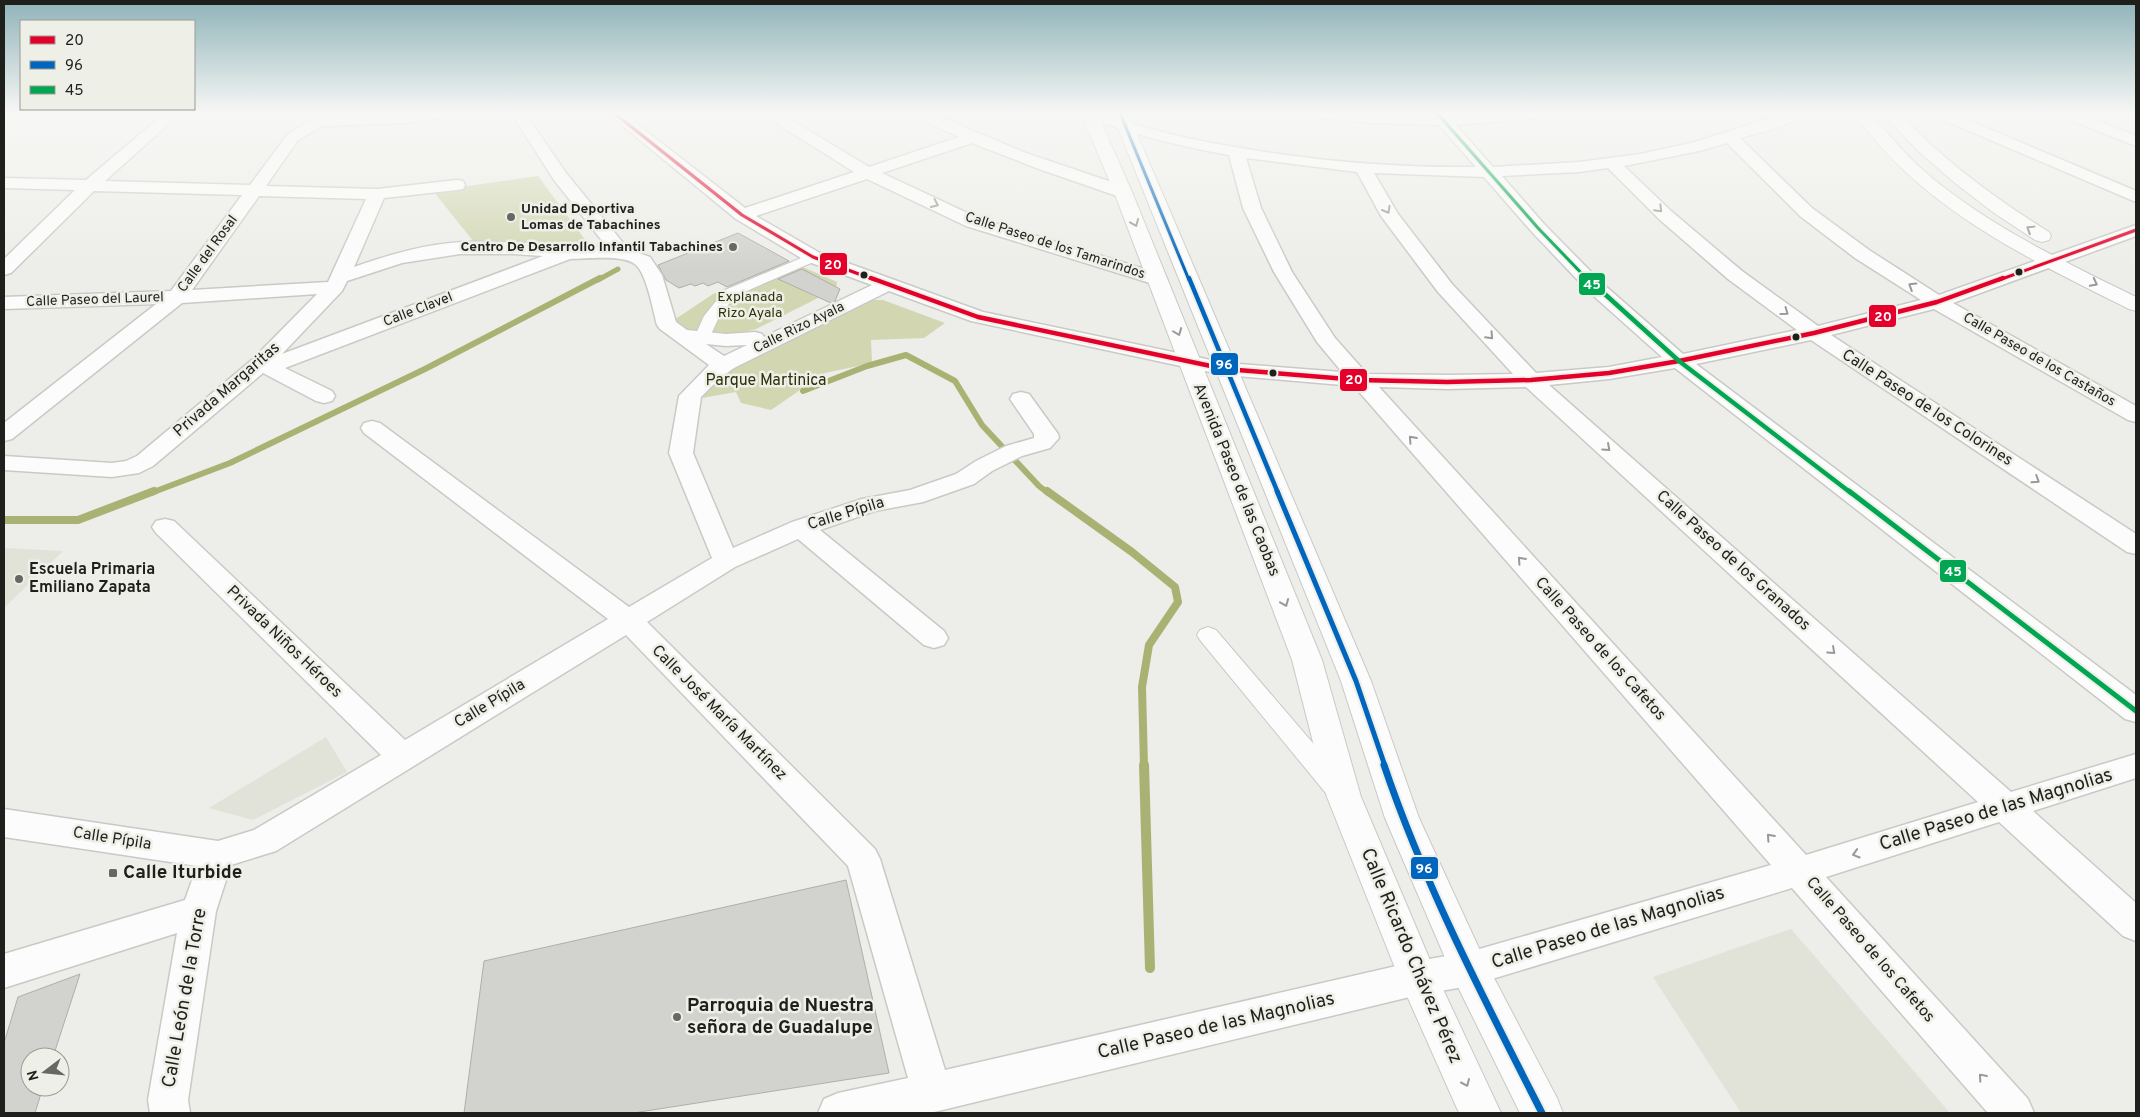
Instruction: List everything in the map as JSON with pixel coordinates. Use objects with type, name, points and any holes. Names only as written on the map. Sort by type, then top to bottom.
[{"type":"main road","name":"Avenida Paseo de las Caobas","points":[[1111,165],[1307,660],[1344,797]]},
{"type":"main road","name":"Avenida Paseo de las Caobas","points":[[1142,165],[1225,369],[1356,681],[1402,818],[1469,969]]},
{"type":"main road","points":[[1908,165],[1935,188],[1981,220],[2051,262],[2136,305]]},
{"type":"main road","points":[[1943,165],[1996,206],[2072,254],[2136,286]]},
{"type":"main road","name":"Calle Ricardo Chávez Pérez","points":[[1344,797],[1418,978],[1480,1113]]},
{"type":"main road","points":[[1469,969],[1542,1113]]},
{"type":"street","points":[[4,268],[113,165]]},
{"type":"street","name":"Calle del Rosal","points":[[4,434],[177,297],[272,165]]},
{"type":"street","points":[[553,165],[621,253],[643,261],[652,275],[667,325],[717,365]]},
{"type":"street","points":[[679,165],[742,215],[812,257],[978,317],[1225,369],[1359,380],[1447,382],[1531,380],[1609,373],[1680,361],[1814,333],[1937,302],[2136,230]]},
{"type":"street","name":"Calle Paseo de los Tamarindos","points":[[855,165],[972,222],[1157,279]]},
{"type":"street","points":[[742,215],[891,165]]},
{"type":"street","points":[[1041,165],[1123,192]]},
{"type":"street","name":"Calle Paseo de los Cafetos","points":[[1240,165],[1252,208],[1283,272],[1327,342],[2014,1113]]},
{"type":"street","points":[[1339,165],[1363,168],[1489,172],[1581,165]]},
{"type":"street","points":[[1483,165],[1538,228],[1595,287],[1680,361],[2136,711]]},
{"type":"street","name":"Calle Paseo de los Colorines","points":[[1615,165],[1665,215],[1734,275],[1814,333],[2136,546]]},
{"type":"street","name":"Calle Paseo de los Castaños","points":[[1758,165],[1806,212],[1862,254],[1937,302],[2136,415]]},
{"type":"street","points":[[2061,165],[2136,197]]},
{"type":"street","name":"Calle Paseo de los Granados","points":[[1363,168],[1390,216],[1445,288],[1531,380],[2136,925]]},
{"type":"street","points":[[4,183],[377,194],[458,185]]},
{"type":"street","name":"Privada Margaritas","points":[[4,464],[112,470],[131,468],[145,461],[265,366],[338,282],[377,194]]},
{"type":"street","name":"Calle Paseo del Laurel","points":[[4,304],[177,297],[338,282],[399,258],[460,248],[513,248],[568,253],[621,253]]},
{"type":"street","name":"Calle Clavel","points":[[265,366],[568,253]]},
{"type":"street","points":[[702,338],[712,316],[730,293],[812,257]]},
{"type":"street","name":"Calle Rizo Ayala","points":[[726,561],[681,453],[690,396],[717,365],[755,338],[878,282]]},
{"type":"street","name":"Calle Rizo Ayala","points":[[717,365],[878,282]]},
{"type":"street","points":[[680,336],[726,340],[755,338]]},
{"type":"street","points":[[265,366],[324,396]]},
{"type":"street","name":"Calle Pípila","points":[[4,823],[218,855],[264,841],[726,561],[801,528],[871,504],[914,497],[974,472],[1014,452],[1042,443],[1047,438],[1020,399]]},
{"type":"street","name":"Calle José María Martínez","points":[[372,428],[628,620],[863,859],[932,1094]]},
{"type":"street","name":"Privada Niños Héroes","points":[[165,527],[402,757]]},
{"type":"street","points":[[801,528],[934,638]]},
{"type":"street","points":[[1208,635],[1344,797]]},
{"type":"street","name":"Calle Paseo de las Magnolias","points":[[838,1113],[932,1094],[1418,978],[1469,969],[1800,871],[2136,766]]},
{"type":"street","name":"Calle León de la Torre","points":[[170,1113],[168,1100],[198,911],[218,855]]},
{"type":"street","points":[[4,971],[198,911]]},
{"type":"shaded area","name":"Escuela Primaria Emiliano Zapata","points":[[4,548],[63,551],[4,608]]},
{"type":"shaded area","points":[[326,737],[347,772],[253,820],[209,808]]},
{"type":"shaded area","points":[[1791,929],[1950,1113],[1741,1113],[1653,977]]},
{"type":"green space","name":"Unidad Deportiva Lomas de Tabachines","points":[[538,176],[589,245],[474,242],[433,191]]},
{"type":"green space","name":"Explanada Rizo Ayala","points":[[789,261],[837,282],[836,289],[756,329],[731,335],[687,331],[671,322],[713,294]]},
{"type":"green space","name":"Parque Martinica","points":[[866,300],[883,300],[945,323],[924,338],[871,340],[872,363],[825,373],[771,410],[741,403],[736,392],[702,398],[705,386],[716,376]]},
{"type":"building","name":"Centro De Desarrollo Infantil Tabachines","points":[[738,233],[789,261],[727,287],[718,282],[708,286],[703,283],[679,288],[666,280],[658,265]]},
{"type":"building","points":[[802,269],[840,289],[835,301],[831,303],[778,279]]},
{"type":"building","name":"Parroquia de Nuestra señora de Guadalupe","points":[[846,880],[889,1073],[633,1113],[464,1113],[484,961]]},
{"type":"building","points":[[80,974],[56,1047],[20,1047],[20,1097],[40,1097],[35,1113],[4,1113],[4,1043],[18,997]]},
{"type":"waterway","points":[[598,280],[618,269]]},
{"type":"waterway","points":[[151,493],[230,463],[425,369],[600,278]]},
{"type":"waterway","points":[[803,391],[867,366],[906,355],[955,381],[982,425],[1039,486],[1048,493]]},
{"type":"waterway","points":[[4,520],[78,520],[154,491]]},
{"type":"waterway","points":[[1047,491],[1132,552],[1175,587],[1178,602],[1149,645],[1142,687],[1144,766]]},
{"type":"waterway","points":[[1144,765],[1150,968]]},
{"type":"transit line","name":"20","points":[[679,165],[742,215],[813,257],[978,317],[1225,369],[1359,380],[1447,382],[1531,380],[1609,373],[1679,361],[1814,333],[1937,302],[2136,230]]},
{"type":"transit line","name":"96","points":[[1142,165],[1356,681],[1402,818],[1469,969],[1542,1113]]},
{"type":"transit line","name":"45","points":[[1483,165],[1538,228],[1595,287],[1679,361],[2136,711]]},
{"type":"place","name":"Unidad Deportiva Lomas de Tabachines","points":[[511,217]]},
{"type":"place","name":"Centro De Desarrollo Infantil Tabachines","points":[[733,247]]},
{"type":"place","name":"Escuela Primaria Emiliano Zapata","points":[[19,579]]},
{"type":"place","name":"Calle Iturbide","points":[[113,873]]},
{"type":"place","name":"Parroquia de Nuestra señora de Guadalupe","points":[[677,1017]]}]
